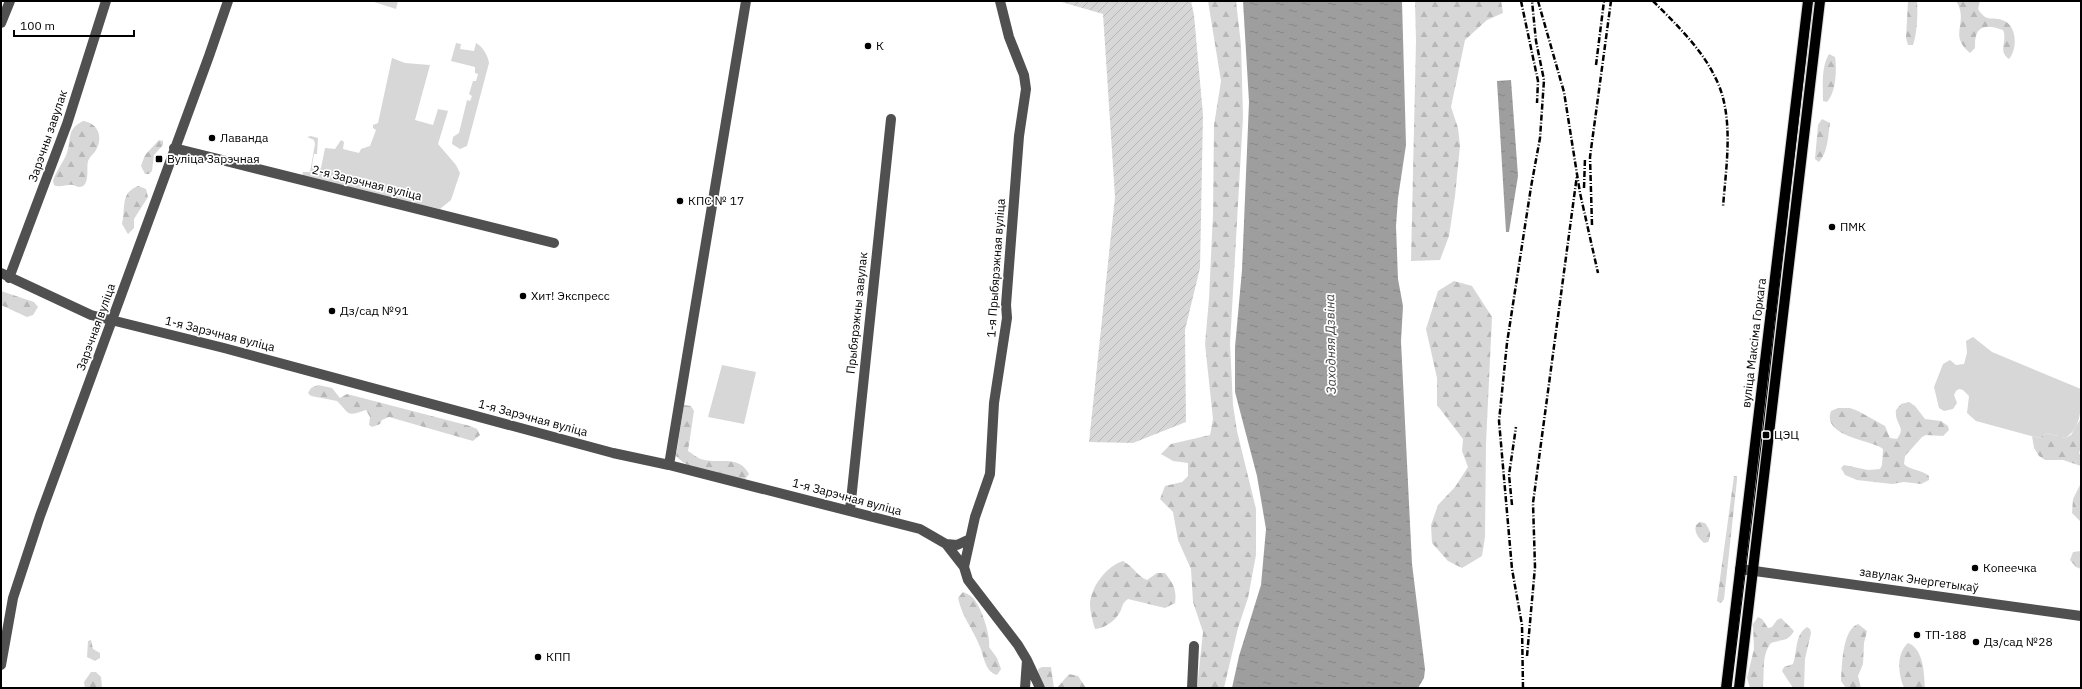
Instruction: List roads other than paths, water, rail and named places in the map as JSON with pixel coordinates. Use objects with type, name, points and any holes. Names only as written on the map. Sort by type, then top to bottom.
[{"type":"main road","name":"вуліца Максіма Горкага","points":[[1726,688],[1808,1]]},
{"type":"main road","points":[[1740,688],[1820,1]]},
{"type":"street","points":[[1,23],[10,1]]},
{"type":"street","name":"Зарэчны завулак","points":[[5,275],[67,124],[106,1]]},
{"type":"street","name":"Зарэчная вуліца","points":[[1,665],[13,598],[40,516],[228,1]]},
{"type":"street","points":[[669,465],[705,237],[746,1]]},
{"type":"street","name":"1-я Прыбярэжная вуліца","points":[[964,567],[975,518],[990,474],[994,403],[1007,318],[1006,305],[1019,136],[1026,89],[1024,75],[997,3]]},
{"type":"street","points":[[1803,45],[1814,46]]},
{"type":"street","name":"Прыбярэжны завулак","points":[[850,510],[891,119]]},
{"type":"street","name":"2-я Зарэчная вуліца","points":[[174,148],[554,243]]},
{"type":"street","name":"1-я Зарэчная вуліца","points":[[5,275],[91,315],[510,424],[613,453],[669,465],[920,529],[946,544],[964,567],[968,580],[1018,644],[1040,688]]},
{"type":"street","points":[[1751,476],[1765,478]]},
{"type":"street","points":[[946,544],[957,545],[970,539]]},
{"type":"street","name":"завулак Энергетыкаў","points":[[1740,569],[2081,616]]},
{"type":"street","points":[[1192,688],[1194,646]]},
{"type":"street","points":[[1024,688],[1027,660]]},
{"type":"water","name":"Заходняя Дзвіна","points":[[1243,1],[1402,1],[1406,145],[1398,198],[1396,226],[1398,279],[1403,306],[1401,341],[1412,564],[1425,669],[1424,678],[1418,688],[1232,688],[1239,656],[1261,585],[1266,529],[1257,476],[1235,392],[1235,347],[1242,270],[1249,102]]},
{"type":"water","points":[[1511,80],[1518,176],[1509,232],[1506,232],[1497,81]]},
{"type":"tram line","points":[[1731,688],[1761,445],[1812,1]]},
{"type":"railway","points":[[1521,1],[1538,81],[1537,103]]},
{"type":"railway","points":[[1523,688],[1522,625],[1512,569],[1499,421],[1507,343],[1540,138],[1544,80],[1536,41],[1532,1]]},
{"type":"railway","points":[[1538,1],[1564,92],[1580,193],[1598,273]]},
{"type":"railway","points":[[1596,65],[1604,1]]},
{"type":"railway","points":[[1592,225],[1590,157],[1611,1]]},
{"type":"railway","points":[[1653,1],[1679,27],[1695,46],[1709,66],[1721,92],[1725,108],[1728,141],[1723,207]]},
{"type":"railway","points":[[1584,188],[1585,158]]},
{"type":"railway","points":[[1527,656],[1535,567],[1533,503],[1577,175]]},
{"type":"railway","points":[[1512,505],[1509,475],[1516,427]]},
{"type":"place","name":"К","points":[[868,46]]},
{"type":"place","name":"Лаванда","points":[[212,138]]},
{"type":"place","name":"Вуліца Зарэчная","points":[[159,159]]},
{"type":"place","name":"КПС № 17","points":[[680,201]]},
{"type":"place","name":"ПМК","points":[[1832,227]]},
{"type":"place","name":"Хит! Экспресс","points":[[523,296]]},
{"type":"place","name":"Дз/сад №91","points":[[332,311]]},
{"type":"place","name":"ЦЭЦ","points":[[1766,435]]},
{"type":"place","name":"Копеечка","points":[[1975,568]]},
{"type":"place","name":"ТП-188","points":[[1917,635]]},
{"type":"place","name":"Дз/сад №28","points":[[1976,642]]},
{"type":"place","name":"КПП","points":[[538,657]]}]
